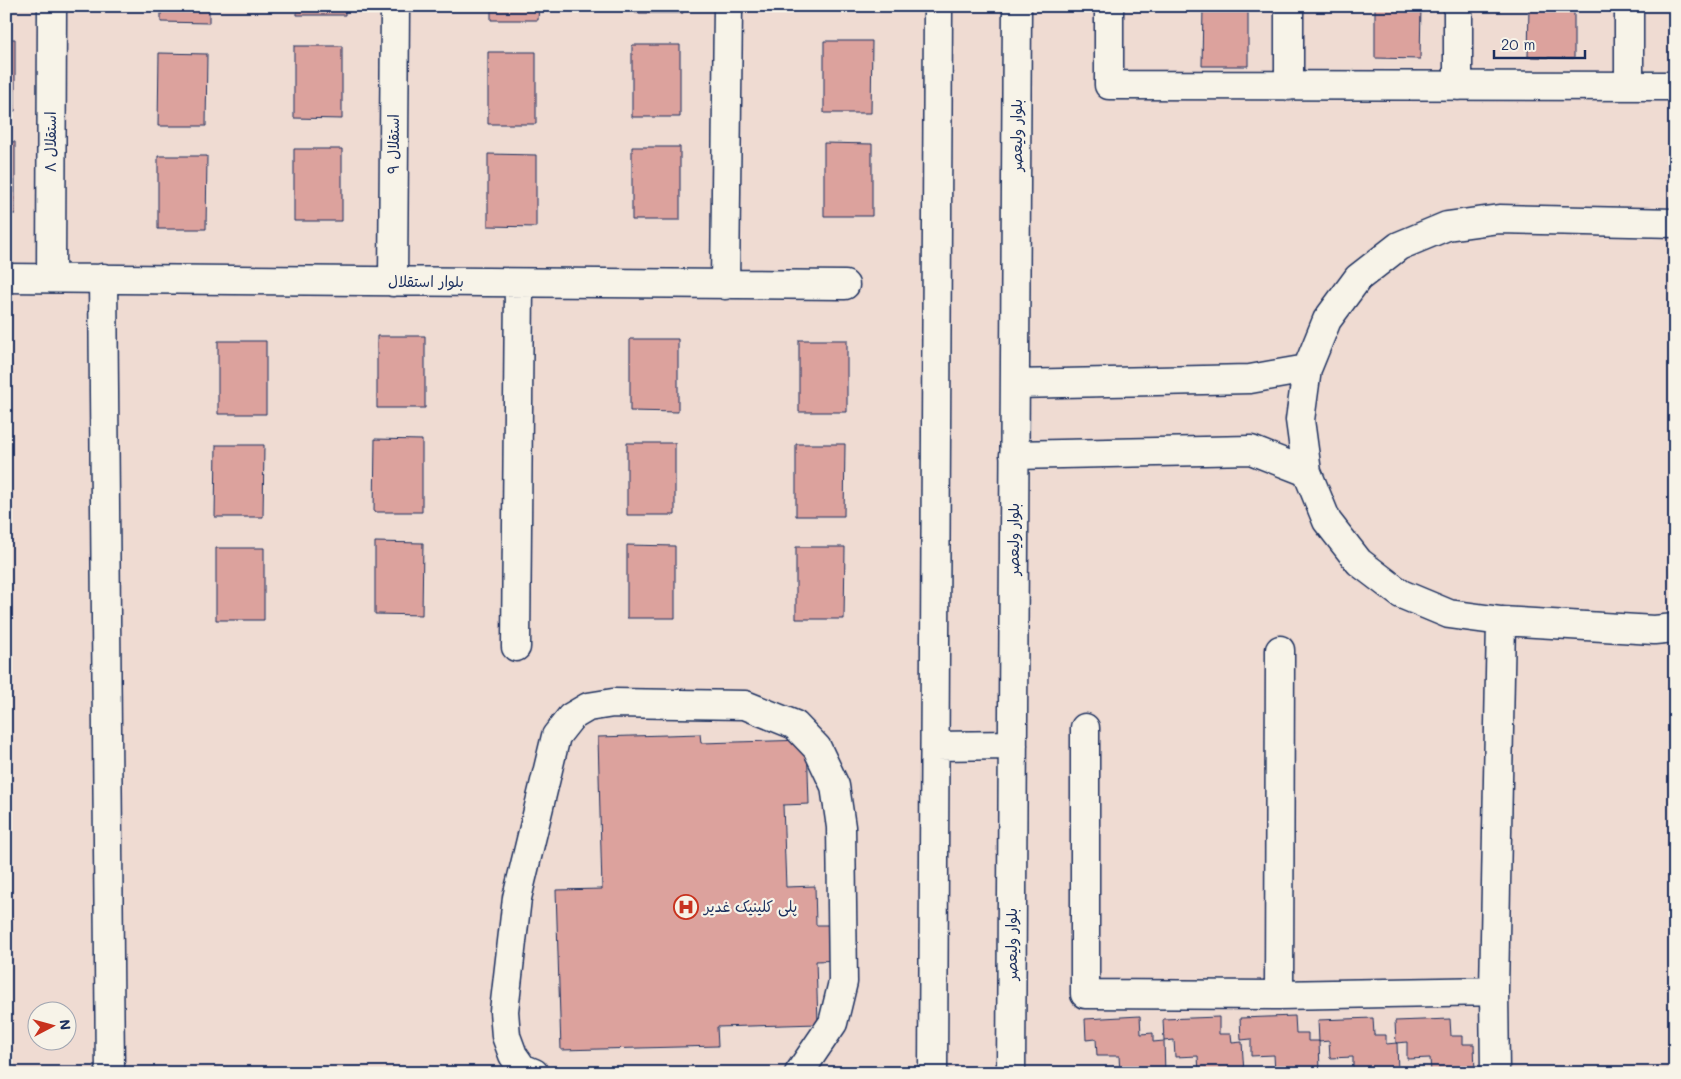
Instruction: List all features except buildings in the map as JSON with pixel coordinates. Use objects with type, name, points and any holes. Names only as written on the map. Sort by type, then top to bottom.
[{"type":"street","name":"استقلال ۸","points":[[51,278],[52,6]]},
{"type":"street","name":"استقلال ۹","points":[[393,282],[395,6]]},
{"type":"street","points":[[725,285],[728,6]]},
{"type":"street","points":[[933,1073],[938,6]]},
{"type":"street","name":"بلوار ولیعصر","points":[[1011,1073],[1017,6]]},
{"type":"street","points":[[1109,6],[1109,85],[1675,86]]},
{"type":"street","points":[[1289,6],[1289,86]]},
{"type":"street","points":[[1458,6],[1458,86]]},
{"type":"street","points":[[1629,6],[1629,86]]},
{"type":"street","points":[[1675,223],[1499,219],[1447,226],[1399,246],[1358,278],[1326,320],[1307,369],[1300,420],[1307,472],[1327,521],[1359,562],[1401,594],[1449,614],[1501,621],[1654,630],[1675,628]]},
{"type":"street","name":"بلوار استقلال","points":[[6,278],[845,285]]},
{"type":"street","points":[[103,278],[110,1073]]},
{"type":"street","points":[[516,647],[519,283]]},
{"type":"street","points":[[1015,384],[1250,379],[1307,369]]},
{"type":"street","points":[[1014,455],[1251,450],[1307,472]]},
{"type":"street","points":[[1495,1073],[1494,991],[1501,621]]},
{"type":"street","points":[[1279,995],[1280,650]]},
{"type":"street","points":[[534,1073],[522,1068],[513,1055],[506,1036],[504,1011],[516,898],[556,736],[572,717],[588,707],[613,703],[745,704],[795,725],[817,748],[835,786],[841,827],[843,982],[833,1023],[799,1073]]},
{"type":"street","points":[[1086,728],[1085,994],[1279,995],[1494,991]]},
{"type":"street","points":[[935,746],[1013,745]]},
{"type":"place","name":"پلی کلینیک غدیر","points":[[686,907]]}]
